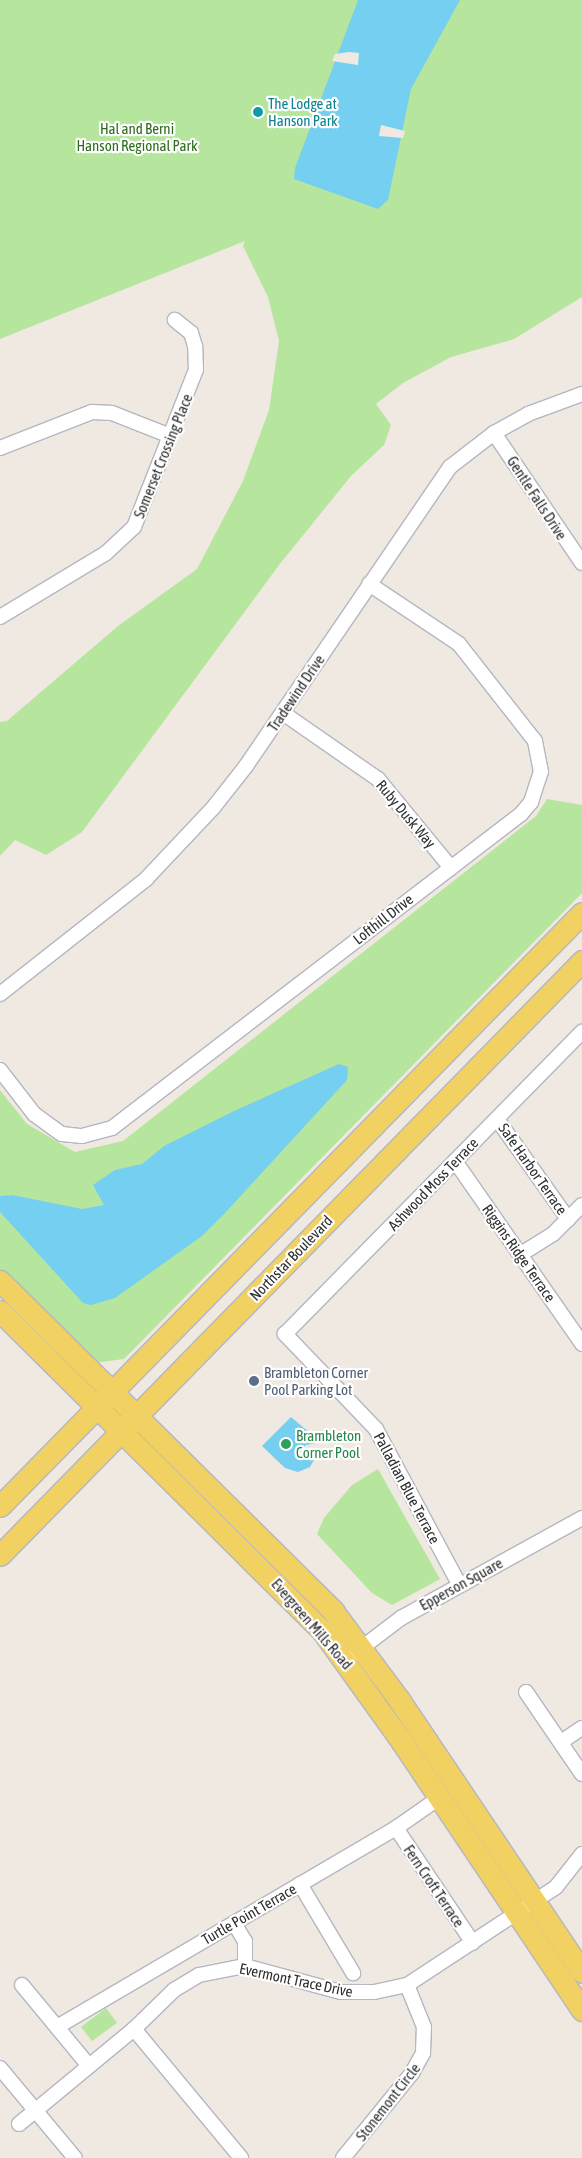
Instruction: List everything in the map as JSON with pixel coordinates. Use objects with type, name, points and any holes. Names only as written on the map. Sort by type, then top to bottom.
[{"type":"main road","points":[[0,1506],[582,913]]},
{"type":"main road","name":"Northstar Boulevard","points":[[0,1555],[582,960]]},
{"type":"main road","name":"Evergreen Mills Road","points":[[0,1282],[305,1581],[525,1907],[582,2010]]},
{"type":"main road","name":"Evergreen Mills Road","points":[[0,1312],[301,1608],[354,1653],[439,1798],[525,1907],[582,1972]]},
{"type":"street","name":"Somerset Crossing Place","points":[[0,617],[106,553],[127,536],[142,512],[196,370],[195,346],[190,333],[176,320]]},
{"type":"street","name":"Tradewind Drive","points":[[0,994],[146,879],[180,846],[246,766],[450,467],[494,433],[528,414],[582,394]]},
{"type":"street","points":[[0,448],[92,412],[112,413],[170,436]]},
{"type":"street","name":"Gentle Falls Drive","points":[[494,433],[582,563]]},
{"type":"street","name":"Lofthill Drive","points":[[0,1070],[34,1114],[62,1134],[82,1136],[112,1128],[521,814],[531,802],[541,772],[535,742],[459,644],[369,584]]},
{"type":"street","name":"Ruby Dusk Way","points":[[283,713],[378,779],[451,868]]},
{"type":"street","name":"Ashwood Moss Terrace","points":[[285,1334],[582,1032]]},
{"type":"street","name":"Safe Harbor Terrace","points":[[497,1119],[568,1219]]},
{"type":"street","name":"Riggins Ridge Terrace","points":[[455,1161],[582,1344]]},
{"type":"street","points":[[521,1254],[539,1245],[582,1205]]},
{"type":"street","name":"Palladian Blue Terrace","points":[[285,1334],[376,1429],[459,1584]]},
{"type":"street","name":"Epperson Square","points":[[354,1653],[401,1618],[459,1584],[582,1518]]},
{"type":"street","points":[[526,1692],[582,1774]]},
{"type":"street","points":[[561,1742],[582,1728]]},
{"type":"street","name":"Turtle Point Terrace","points":[[56,2027],[396,1828],[439,1798]]},
{"type":"street","name":"Fern Croft Terrace","points":[[396,1828],[473,1943]]},
{"type":"street","name":"Evermont Trace Drive","points":[[18,2124],[134,2029],[185,1982],[213,1970],[245,1966],[342,1992],[374,1992],[407,1985],[563,1882],[582,1854]]},
{"type":"street","points":[[300,1884],[353,1973]]},
{"type":"street","points":[[234,1923],[245,1941],[245,1966]]},
{"type":"street","points":[[22,1985],[89,2066]]},
{"type":"street","name":"Stonemont Circle","points":[[344,2158],[412,2073],[423,2053],[424,2027],[407,1985]]},
{"type":"street","points":[[134,2029],[241,2158]]},
{"type":"street","points":[[0,2068],[75,2158]]},
{"type":"green space","name":"Hal and Berni Hanson Regional Park","points":[[0,0],[582,0],[582,297],[514,339],[451,357],[403,383],[376,404],[391,425],[384,445],[351,476],[279,565],[82,832],[46,855],[15,840],[0,856],[0,722],[7,721],[118,626],[197,569],[243,481],[269,410],[279,341],[268,297],[243,246],[245,241],[0,339]]},
{"type":"green space","points":[[547,799],[582,805],[582,893],[124,1359],[93,1363],[0,1271],[0,1090],[27,1124],[75,1152],[123,1141],[536,816]]},
{"type":"green space","points":[[378,1469],[440,1579],[392,1605],[372,1593],[317,1534],[324,1518],[352,1485]]},
{"type":"green space","points":[[106,2008],[117,2023],[92,2041],[81,2027]]},
{"type":"water","points":[[358,0],[460,0],[411,89],[388,200],[378,209],[294,179],[295,168]]},
{"type":"water","points":[[339,1064],[348,1067],[347,1080],[225,1213],[202,1236],[115,1298],[91,1305],[83,1303],[0,1212],[0,1196],[12,1195],[82,1209],[104,1205],[93,1185],[115,1170],[142,1164],[164,1146],[234,1111]]},
{"type":"water","name":"Brambleton Corner Pool","points":[[291,1417],[317,1439],[316,1443],[306,1445],[296,1456],[301,1457],[312,1448],[318,1453],[310,1467],[298,1472],[285,1468],[262,1446]]},
{"type":"pier","points":[[359,53],[358,65],[332,61],[335,54]]},
{"type":"pier","points":[[381,125],[405,131],[403,138],[379,136]]},
{"type":"place","name":"The Lodge at Hanson Park","points":[[258,112]]},
{"type":"place","name":"Brambleton Corner Pool Parking Lot","points":[[254,1381]]},
{"type":"place","name":"Brambleton Corner Pool","points":[[286,1444]]}]
